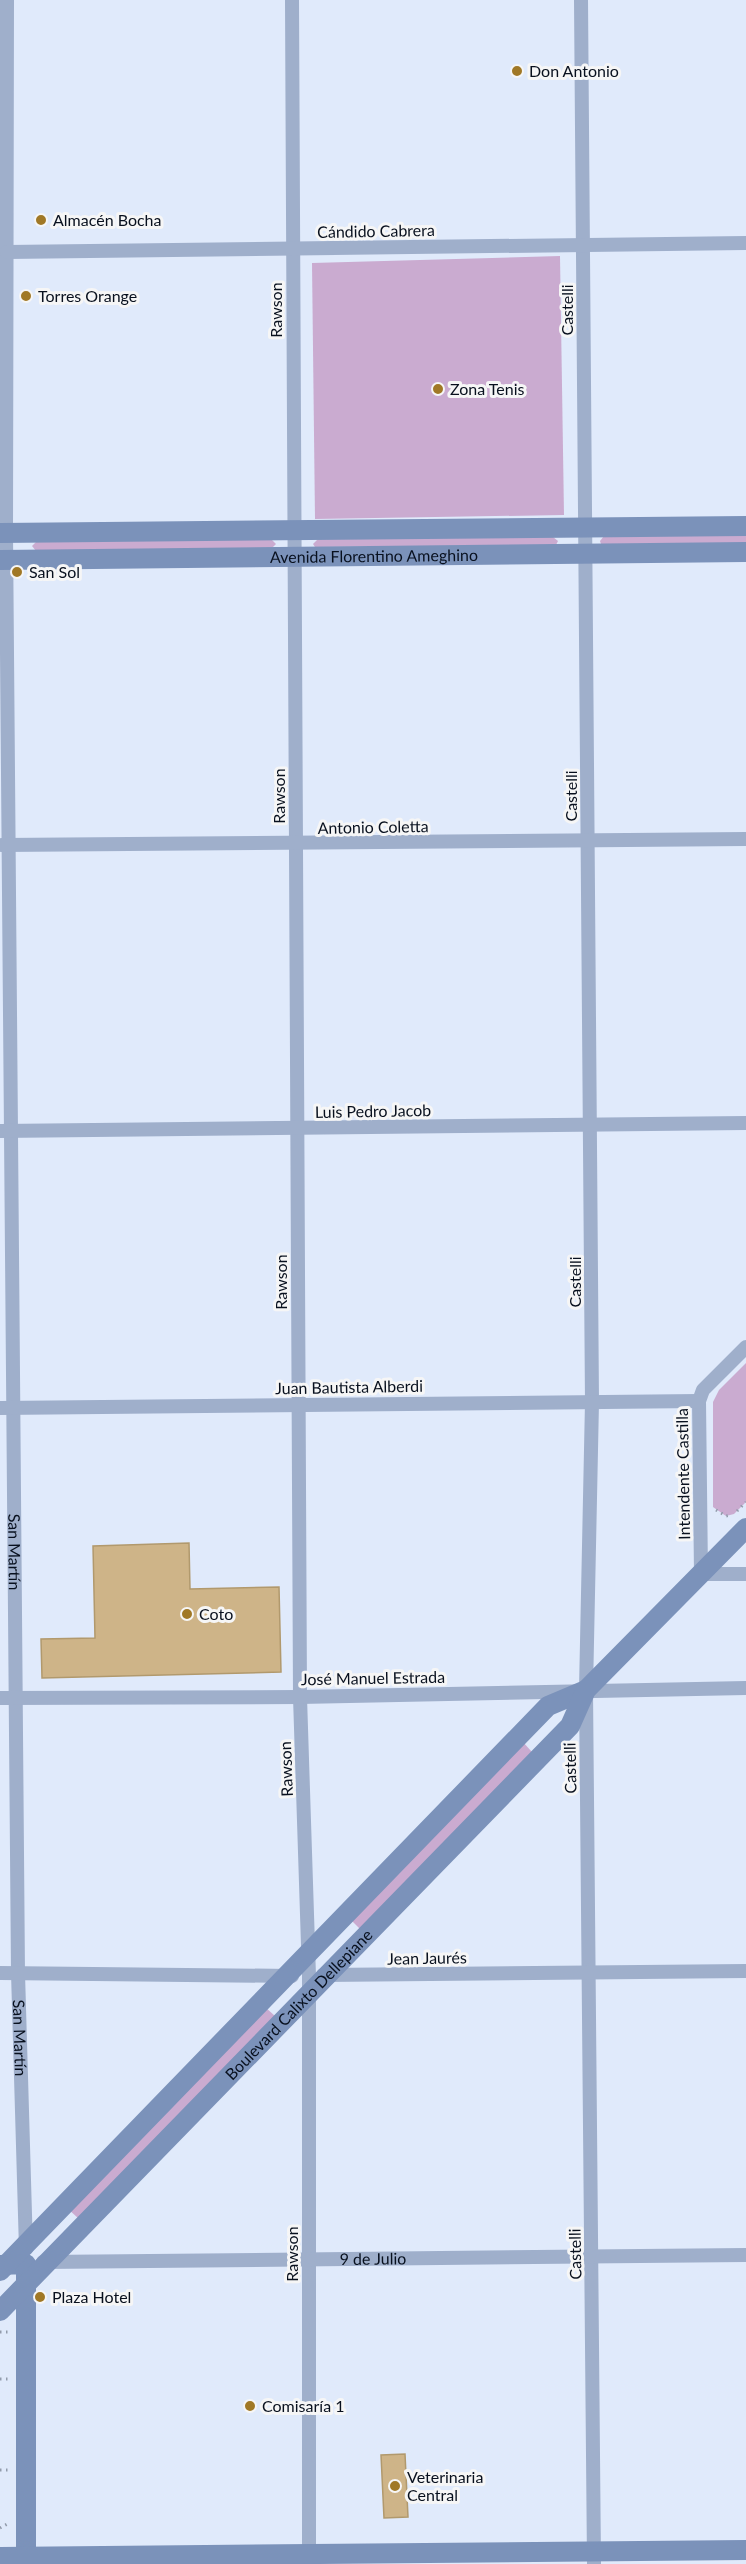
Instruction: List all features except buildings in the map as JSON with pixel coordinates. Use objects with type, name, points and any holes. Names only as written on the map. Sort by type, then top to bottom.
[{"type":"main road","name":"Avenida Florentino Ameghino","points":[[3,533],[746,526]]},
{"type":"main road","name":"Avenida Florentino Ameghino","points":[[3,560],[746,552]]},
{"type":"main road","name":"Boulevard Calixto Dellepiane","points":[[0,2311],[50,2262],[315,1982],[570,1726],[586,1690],[746,1528]]},
{"type":"main road","name":"Boulevard Calixto Dellepiane","points":[[2,2267],[548,1706],[586,1690]]},
{"type":"main road","name":"9 de Julio","points":[[2,2267],[26,2264]]},
{"type":"main road","name":"San Martín","points":[[26,2264],[26,2560]]},
{"type":"main road","points":[[0,2557],[26,2560],[594,2558],[746,2550]]},
{"type":"street","name":"San Martín","points":[[7,0],[7,252],[3,533],[7,1408],[16,1698],[18,1973],[26,2264]]},
{"type":"street","name":"Rawson","points":[[292,0],[300,1697],[308,1952],[315,1982],[309,2259],[309,2559]]},
{"type":"street","name":"Castelli","points":[[581,0],[592,1402],[586,1690],[594,2558]]},
{"type":"street","name":"Cándido Cabrera","points":[[7,252],[746,243]]},
{"type":"street","name":"Antonio Coletta","points":[[4,845],[746,839]]},
{"type":"street","name":"Luis Pedro Jacob","points":[[6,1131],[746,1123]]},
{"type":"street","name":"Intendente Castilla","points":[[701,1575],[699,1401],[703,1390],[746,1347]]},
{"type":"street","name":"Juan Bautista Alberdi","points":[[7,1408],[699,1401]]},
{"type":"street","points":[[701,1575],[746,1574]]},
{"type":"street","name":"José Manuel Estrada","points":[[0,1698],[300,1697],[746,1688]]},
{"type":"street","name":"Jean Jaurés","points":[[0,1973],[285,1976],[315,1982],[589,1973],[746,1971]]},
{"type":"street","name":"9 de Julio","points":[[26,2264],[746,2255]]},
{"type":"path","points":[[713,1507],[726,1516],[734,1514],[746,1502]]},
{"type":"path","points":[[0,2379],[10,2379]]},
{"type":"path","points":[[0,2470],[10,2470]]},
{"type":"shaded area","name":"Zona Tenis","points":[[560,256],[564,515],[315,519],[312,263]]},
{"type":"shaded area","points":[[746,535],[746,544],[601,544],[600,541],[604,536]]},
{"type":"shaded area","points":[[553,537],[558,541],[556,545],[315,547],[313,544],[318,539]]},
{"type":"shaded area","points":[[271,539],[276,544],[272,548],[36,551],[32,546],[37,541]]},
{"type":"shaded area","points":[[746,1363],[746,1502],[734,1514],[726,1516],[713,1507],[713,1402],[719,1390]]},
{"type":"shaded area","points":[[522,1741],[532,1752],[360,1929],[350,1919]]},
{"type":"shaded area","points":[[265,2007],[275,2016],[78,2218],[68,2209]]},
{"type":"place","name":"Don Antonio","points":[[517,71]]},
{"type":"place","name":"Almacén Bocha","points":[[41,220]]},
{"type":"place","name":"Torres Orange","points":[[26,296]]},
{"type":"place","name":"Zona Tenis","points":[[438,389]]},
{"type":"place","name":"San Sol","points":[[17,572]]},
{"type":"place","name":"Coto","points":[[187,1614]]},
{"type":"place","name":"Plaza Hotel","points":[[40,2297]]},
{"type":"place","name":"Comisaría 1","points":[[250,2406]]},
{"type":"place","name":"Veterinaria Central","points":[[395,2486]]}]
